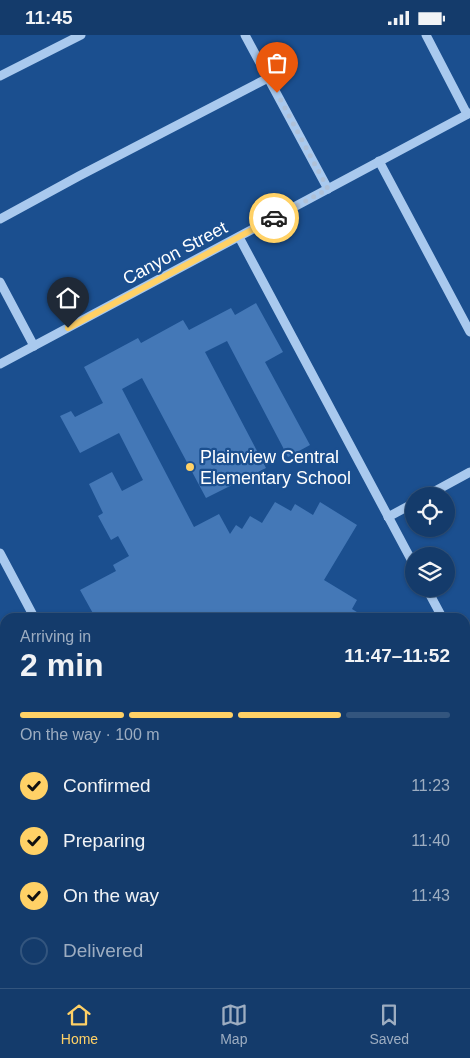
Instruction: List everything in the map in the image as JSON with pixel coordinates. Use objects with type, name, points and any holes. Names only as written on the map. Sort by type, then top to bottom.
[{"type":"street","points":[[0,76],[81,35]]},
{"type":"street","points":[[245,35],[328,189]]},
{"type":"street","points":[[426,35],[468,114]]},
{"type":"street","points":[[0,219],[268,78]]},
{"type":"street","name":"Canyon Street","points":[[0,364],[468,114]]},
{"type":"street","points":[[378,161],[470,332]]},
{"type":"street","points":[[239,237],[405,548]]},
{"type":"street","points":[[0,283],[34,346]]},
{"type":"street","points":[[442,487],[470,472]]},
{"type":"street","points":[[388,517],[405,508]]},
{"type":"street","points":[[0,553],[32,613]]},
{"type":"street","points":[[431,597],[440,613]]},
{"type":"building","points":[[256,303],[283,352],[265,362],[310,445],[288,457],[227,341],[205,352],[266,468],[206,498],[142,378],[122,389],[194,527],[219,514],[230,534],[236,525],[242,529],[250,516],[262,523],[275,502],[291,511],[295,504],[313,515],[320,502],[357,525],[324,580],[357,600],[352,609],[358,613],[93,613],[80,590],[116,571],[113,565],[129,556],[118,536],[111,540],[98,516],[103,513],[89,484],[112,472],[122,491],[143,480],[119,433],[80,453],[60,416],[71,411],[75,417],[103,403],[84,367],[138,338],[141,343],[183,320],[189,330],[231,308],[235,315]]},
{"type":"way so far","points":[[274,218],[328,189],[277,93]]},
{"type":"place","name":"Plainview Central Elementary School","points":[[190,467]]},
{"type":"route","points":[[68,328],[274,218]]}]
